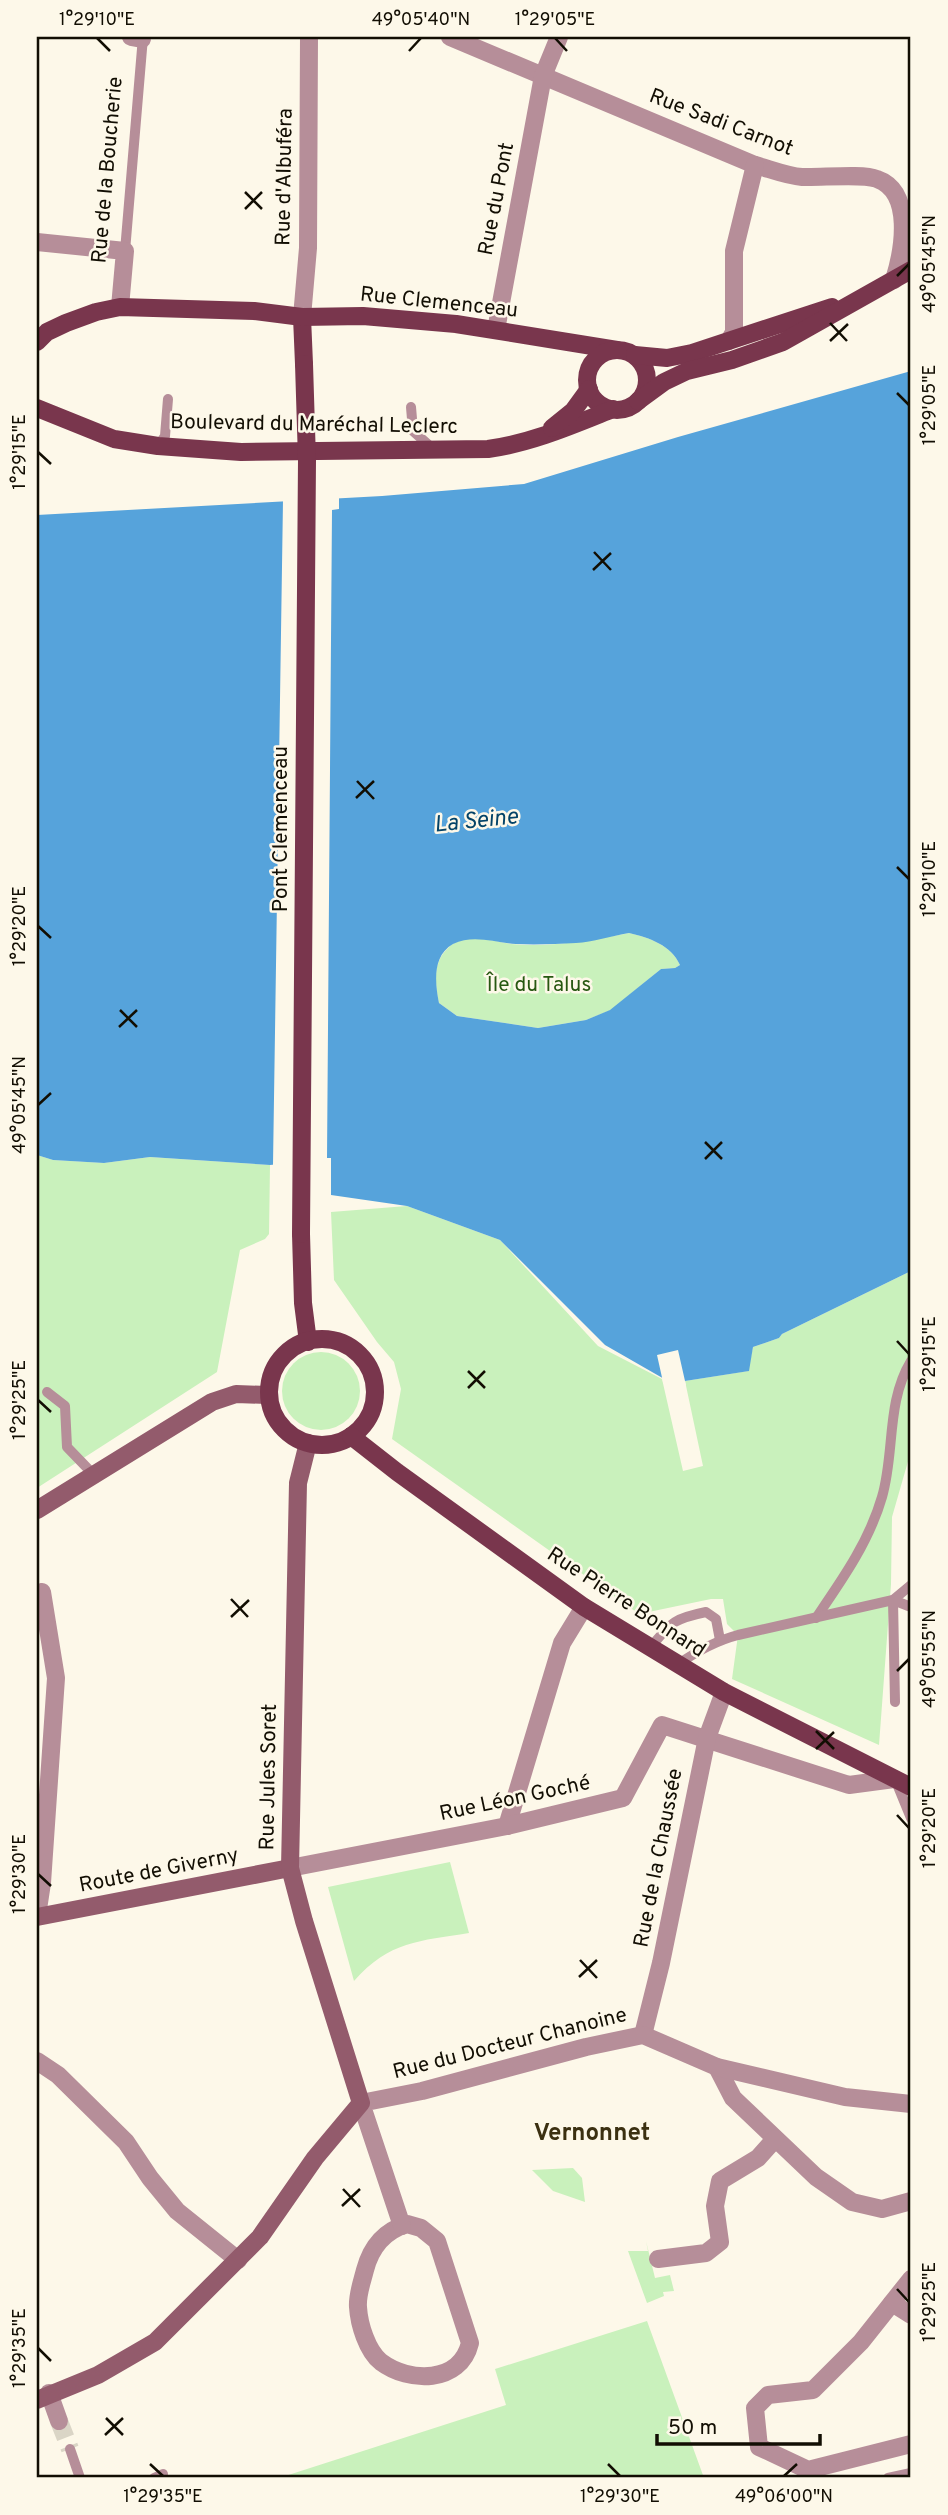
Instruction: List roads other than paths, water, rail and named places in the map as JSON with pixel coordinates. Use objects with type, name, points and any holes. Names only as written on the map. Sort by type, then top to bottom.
[{"type":"main road","points":[[866,296],[692,353],[667,358],[603,353],[590,366],[587,377],[589,389],[599,404],[613,409],[628,408],[673,377],[783,342],[866,296],[911,270]]},
{"type":"main road","name":"Rue Clemenceau","points":[[39,337],[96,312],[120,307],[254,311],[302,317],[363,316],[456,324],[626,353]]},
{"type":"main road","name":"Pont Clemenceau","points":[[302,317],[307,460],[301,1234],[303,1303],[308,1342]]},
{"type":"main road","points":[[571,343],[583,354],[590,366]]},
{"type":"main road","points":[[626,353],[644,367],[647,377],[645,392],[638,401]]},
{"type":"main road","name":"Boulevard du Maréchal Leclerc","points":[[543,434],[573,411],[589,389]]},
{"type":"main road","name":"Boulevard du Maréchal Leclerc","points":[[40,405],[91,431],[114,439],[158,446],[241,452],[488,449],[517,444],[578,425],[613,409]]},
{"type":"main road","points":[[320,1339],[344,1344],[363,1359],[374,1382],[373,1406],[361,1428],[335,1444],[308,1443],[290,1435],[271,1409],[267,1395],[271,1377],[281,1359],[298,1345],[308,1342],[320,1339]]},
{"type":"main road","points":[[37,1510],[212,1402],[236,1394],[267,1395]]},
{"type":"main road","name":"Rue Pierre Bonnard","points":[[351,1436],[584,1607],[724,1692],[911,1787]]},
{"type":"main road","name":"Rue Jules Soret","points":[[308,1443],[298,1483],[290,1868],[361,2103]]},
{"type":"main road","name":"Route de Giverny","points":[[37,1916],[290,1868]]},
{"type":"main road","points":[[43,2397],[98,2375],[155,2342],[260,2237],[315,2158],[361,2103]]},
{"type":"street","name":"Rue d'Albuféra","points":[[302,317],[308,248],[309,37]]},
{"type":"street","name":"Rue Sadi Carnot","points":[[450,37],[755,164],[798,177],[877,178],[897,192],[902,210],[901,255],[894,280]]},
{"type":"street","name":"Rue du Pont","points":[[496,330],[543,76],[559,37]]},
{"type":"street","points":[[729,341],[734,332],[734,251],[755,164]]},
{"type":"street","points":[[37,242],[125,251]]},
{"type":"street","name":"Rue de la Boucherie","points":[[120,307],[125,251]]},
{"type":"street","points":[[37,1916],[42,1883],[56,1678],[43,1592]]},
{"type":"street","points":[[507,1826],[562,1643],[584,1607]]},
{"type":"street","name":"Rue de la Chaussée","points":[[643,2035],[662,1963],[707,1738],[724,1692]]},
{"type":"street","name":"Rue Léon Goché","points":[[290,1868],[507,1826],[623,1798],[662,1725],[707,1738]]},
{"type":"street","points":[[707,1738],[849,1785],[894,1779]]},
{"type":"street","name":"Rue du Docteur Chanoine","points":[[361,2103],[422,2091],[586,2047],[643,2035],[717,2067],[845,2096],[911,2104]]},
{"type":"street","points":[[37,2061],[58,2075],[126,2142],[177,2211],[238,2260]]},
{"type":"street","points":[[717,2067],[733,2098],[816,2177],[852,2202],[882,2208],[911,2201]]},
{"type":"street","points":[[361,2103],[402,2226]]},
{"type":"street","points":[[657,2259],[706,2253],[720,2242],[715,2206],[720,2181],[758,2158],[775,2139]]},
{"type":"street","points":[[407,2224],[421,2228],[437,2241],[468,2334],[470,2343],[462,2361],[440,2375],[419,2378],[380,2361],[371,2350],[361,2324],[357,2306],[366,2264],[374,2247],[384,2236],[402,2226],[407,2224]]},
{"type":"street","points":[[911,2279],[861,2342],[813,2390],[768,2395],[755,2408],[760,2447],[808,2470],[911,2444]]},
{"type":"street","points":[[892,2303],[911,2315]]},
{"type":"street","points":[[43,2397],[60,2421]]},
{"type":"lane","name":"Rue de la Boucherie","points":[[125,251],[139,38]]},
{"type":"lane","points":[[158,446],[165,436],[168,399]]},
{"type":"lane","points":[[411,407],[414,431],[435,450]]},
{"type":"lane","points":[[816,1618],[850,1569],[883,1495],[895,1406],[911,1361]]},
{"type":"lane","points":[[47,1392],[65,1406],[67,1447],[94,1475]]},
{"type":"lane","points":[[677,1665],[700,1649],[720,1640],[893,1601],[911,1585]]},
{"type":"lane","points":[[893,1601],[911,1607]]},
{"type":"lane","points":[[893,1601],[895,1702]]},
{"type":"lane","points":[[650,1648],[672,1622],[680,1617],[705,1612],[716,1619],[720,1640]]},
{"type":"lane","points":[[894,1779],[911,1818]]},
{"type":"lane","points":[[69,2449],[80,2478]]},
{"type":"lane","points":[[888,2478],[911,2473]]},
{"type":"water","name":"La Seine","points":[[911,371],[911,1271],[782,1334],[779,1338],[753,1347],[749,1371],[685,1381],[666,1380],[605,1345],[500,1240],[407,1206],[331,1195],[331,1159],[270,1165],[150,1157],[104,1163],[53,1160],[37,1155],[37,515],[382,496],[524,484]],"holes":[[[629,933],[665,947],[680,965],[661,969],[610,1010],[586,1020],[538,1028],[457,1016],[439,1003],[436,979],[438,963],[446,949],[461,941],[477,939],[516,944],[554,944]]]},
{"type":"tunnel","points":[[59,2421],[70,2449]]},
{"type":"district","name":"Vernonnet","points":[[592,2134]]},
{"type":"park label","name":"Île du Talus","points":[[539,985]]}]
